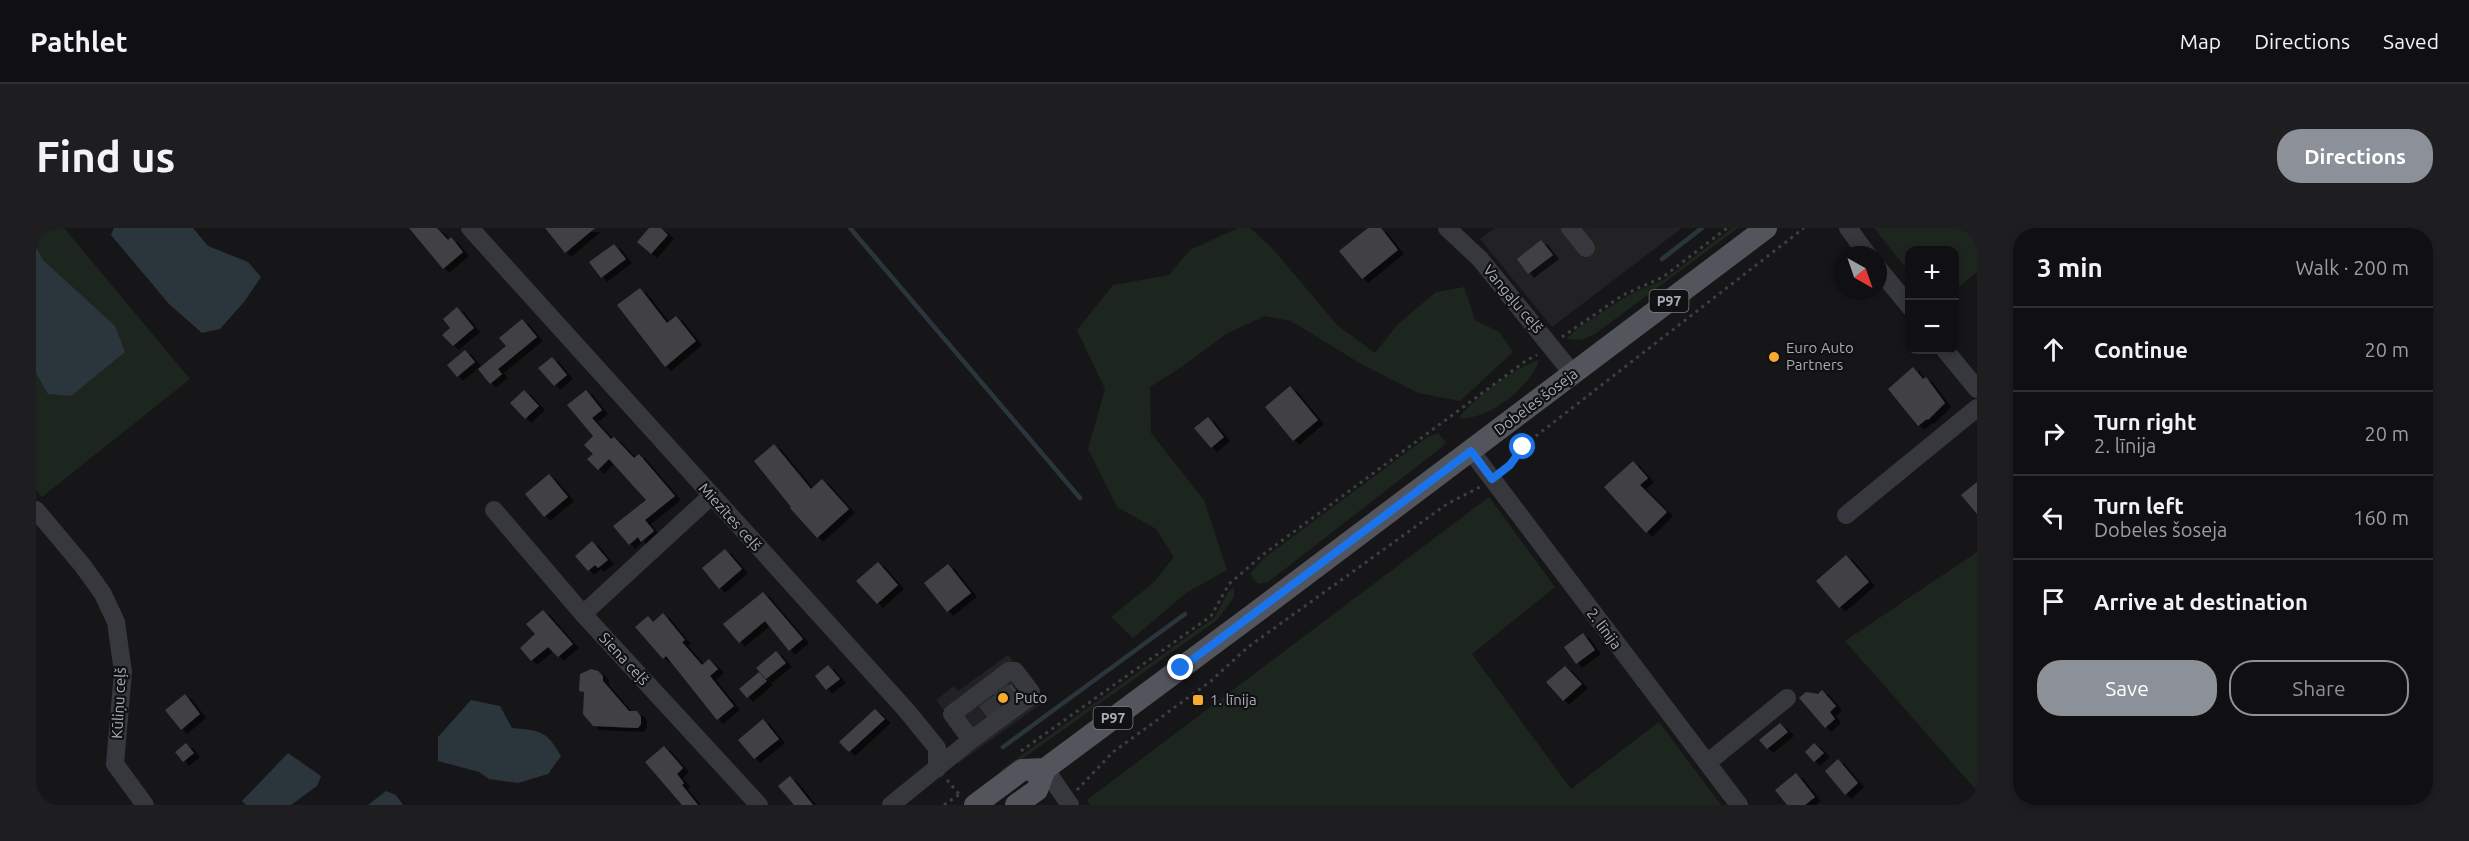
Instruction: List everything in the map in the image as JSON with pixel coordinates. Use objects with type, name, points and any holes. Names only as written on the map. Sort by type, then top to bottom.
[{"type":"main road","name":"Dobeles šoseja","points":[[1016,805],[1037,790],[1045,769],[1766,228]]},
{"type":"main road","name":"Dobeles šoseja","points":[[971,797],[1022,770],[1045,769]]},
{"type":"street","name":"Miezītes ceļš","points":[[470,228],[907,711],[937,748],[937,769]]},
{"type":"street","name":"Vangaļu ceļš","points":[[1447,228],[1480,259],[1573,374]]},
{"type":"street","points":[[1570,228],[1586,248]]},
{"type":"street","points":[[1848,228],[1861,246]]},
{"type":"street","points":[[1887,279],[1905,301]]},
{"type":"street","points":[[1948,354],[1977,389]]},
{"type":"street","points":[[1846,515],[1977,408]]},
{"type":"street","name":"2. līnija","points":[[1471,451],[1739,805]]},
{"type":"street","points":[[583,614],[711,496]]},
{"type":"street","name":"Kūliņu ceļš","points":[[36,510],[83,566],[103,594],[116,622],[123,672],[115,764],[145,805]]},
{"type":"street","name":"Siena ceļš","points":[[494,510],[583,614],[759,805]]},
{"type":"street","points":[[891,805],[937,769],[982,715],[1010,692],[982,715]]},
{"type":"street","points":[[1707,763],[1787,698]]},
{"type":"street","points":[[1045,769],[1068,802]]},
{"type":"path","points":[[1018,753],[1211,616],[1229,584],[1265,553],[1441,422],[1623,295],[1663,278],[1727,228]]},
{"type":"path","points":[[1068,802],[1113,752],[1211,681],[1248,647],[1447,504],[1492,479],[1510,465],[1532,439],[1804,228]]},
{"type":"path","points":[[944,805],[971,797]]},
{"type":"shaded area","points":[[36,228],[64,228],[190,379],[42,497],[36,490]]},
{"type":"shaded area","points":[[114,228],[193,228],[208,246],[248,262],[261,277],[244,302],[220,329],[202,333],[169,304],[111,235]]},
{"type":"shaded area","points":[[1238,228],[1250,228],[1273,249],[1337,325],[1375,353],[1398,324],[1436,292],[1464,287],[1475,320],[1499,332],[1513,352],[1460,401],[1418,393],[1363,365],[1291,321],[1265,316],[1226,334],[1150,387],[1151,433],[1204,500],[1227,570],[1186,593],[1133,638],[1111,617],[1154,582],[1174,557],[1156,529],[1117,507],[1088,449],[1105,389],[1077,330],[1113,285],[1169,275],[1190,250]]},
{"type":"shaded area","points":[[1495,228],[1682,228],[1552,327],[1480,239]]},
{"type":"shaded area","points":[[1732,228],[1738,228],[1595,334],[1581,340],[1566,339],[1578,328],[1627,296],[1665,279]]},
{"type":"shaded area","points":[[1874,228],[1977,228],[1977,272],[1959,287],[1959,246],[1905,246],[1905,267]]},
{"type":"shaded area","points":[[36,247],[43,260],[115,326],[125,352],[71,396],[48,394],[36,373]]},
{"type":"shaded area","points":[[1539,360],[1527,381],[1518,391],[1495,408],[1482,414],[1459,418],[1496,384],[1518,369]]},
{"type":"shaded area","points":[[1438,433],[1446,442],[1442,447],[1268,582],[1258,584],[1250,574],[1264,558],[1426,438]]},
{"type":"shaded area","points":[[1489,497],[1555,587],[1472,654],[1571,789],[1659,722],[1721,805],[1090,805],[1087,800]]},
{"type":"shaded area","points":[[1977,552],[1977,791],[1845,641]]},
{"type":"shaded area","points":[[1234,587],[1234,597],[1217,620],[1001,774],[1001,770],[1215,617],[1228,592]]},
{"type":"shaded area","points":[[1008,655],[1045,701],[959,763],[948,749],[963,736],[936,700],[954,686],[958,691]]},
{"type":"shaded area","points":[[471,700],[500,706],[512,728],[536,731],[547,737],[561,756],[548,774],[518,783],[489,779],[479,772],[438,761],[438,737]]},
{"type":"shaded area","points":[[288,753],[321,776],[317,786],[291,805],[246,805],[242,801]]},
{"type":"shaded area","points":[[386,791],[396,795],[403,805],[368,805]]},
{"type":"building","points":[[409,228],[437,228],[448,240],[451,237],[463,252],[443,269]]},
{"type":"building","points":[[545,228],[595,228],[565,253]]},
{"type":"building","points":[[649,228],[661,228],[668,235],[651,254],[637,242]]},
{"type":"building","points":[[1368,228],[1381,228],[1398,250],[1362,279],[1339,251]]},
{"type":"building","points":[[1541,240],[1553,255],[1528,274],[1517,259]]},
{"type":"building","points":[[614,244],[626,259],[601,278],[589,262]]},
{"type":"building","points":[[640,288],[667,323],[676,316],[696,341],[665,367],[617,305]]},
{"type":"building","points":[[457,307],[474,328],[453,346],[442,335],[450,328],[443,319]]},
{"type":"building","points":[[522,319],[537,337],[498,369],[502,374],[490,384],[478,369],[506,346],[499,338]]},
{"type":"building","points":[[465,350],[475,362],[457,377],[447,365]]},
{"type":"building","points":[[552,357],[567,375],[554,386],[538,368]]},
{"type":"building","points":[[1913,367],[1923,379],[1926,377],[1945,403],[1928,420],[1918,426],[1888,389]]},
{"type":"building","points":[[1290,386],[1318,420],[1293,441],[1265,407]]},
{"type":"building","points":[[524,390],[539,406],[525,419],[510,403]]},
{"type":"building","points":[[586,390],[602,410],[592,418],[611,439],[614,437],[634,458],[639,454],[675,496],[645,520],[654,531],[641,542],[638,537],[629,545],[613,526],[646,500],[609,459],[598,470],[587,459],[593,454],[584,445],[593,436],[567,405]]},
{"type":"building","points":[[1208,417],[1224,437],[1211,448],[1194,428]]},
{"type":"building","points":[[774,444],[811,489],[822,479],[849,509],[817,538],[790,508],[754,461]]},
{"type":"building","points":[[1633,461],[1648,478],[1640,485],[1667,512],[1646,533],[1604,487]]},
{"type":"building","points":[[549,474],[568,497],[544,517],[525,494]]},
{"type":"building","points":[[1977,482],[1977,514],[1961,495]]},
{"type":"building","points":[[592,541],[608,560],[598,568],[595,565],[588,571],[575,556]]},
{"type":"building","points":[[725,549],[742,569],[719,589],[702,568]]},
{"type":"building","points":[[1846,555],[1869,582],[1839,608],[1816,581]]},
{"type":"building","points":[[878,562],[898,585],[877,604],[856,581]]},
{"type":"building","points":[[948,564],[971,593],[947,612],[924,583]]},
{"type":"building","points":[[763,592],[803,639],[789,651],[765,621],[739,643],[723,624]]},
{"type":"building","points":[[543,610],[573,644],[558,657],[548,647],[531,661],[520,648],[535,634],[526,624]]},
{"type":"building","points":[[663,613],[685,640],[682,642],[702,665],[709,659],[718,669],[710,676],[734,706],[717,720],[666,656],[663,659],[635,627],[648,616],[653,622]]},
{"type":"building","points":[[1583,633],[1595,650],[1576,664],[1564,647]]},
{"type":"building","points":[[776,651],[786,663],[766,679],[756,668]]},
{"type":"building","points":[[828,665],[840,679],[826,690],[815,676]]},
{"type":"building","points":[[1565,666],[1582,684],[1563,701],[1546,682]]},
{"type":"building","points":[[591,669],[603,676],[603,681],[629,711],[637,711],[641,717],[641,724],[638,728],[593,726],[583,714],[584,692],[579,691],[580,674]]},
{"type":"building","points":[[759,672],[767,681],[747,698],[739,689]]},
{"type":"building","points":[[1011,684],[1017,692],[989,713],[983,705]]},
{"type":"building","points":[[1822,690],[1836,706],[1830,712],[1835,719],[1825,728],[1799,698],[1806,692],[1818,694]]},
{"type":"building","points":[[185,694],[200,714],[181,730],[165,710]]},
{"type":"building","points":[[875,709],[885,719],[849,752],[839,742]]},
{"type":"building","points":[[763,719],[779,739],[754,759],[738,740]]},
{"type":"building","points":[[1780,723],[1788,732],[1767,749],[1759,740]]},
{"type":"building","points":[[186,743],[194,753],[183,762],[175,752]]},
{"type":"building","points":[[1814,743],[1824,753],[1814,762],[1805,752]]},
{"type":"building","points":[[664,746],[683,768],[677,774],[684,783],[682,785],[698,805],[682,805],[645,762]]},
{"type":"building","points":[[1838,759],[1858,783],[1845,795],[1825,771]]},
{"type":"building","points":[[1796,773],[1815,797],[1805,805],[1787,805],[1775,790]]},
{"type":"building","points":[[790,776],[813,805],[794,805],[778,786]]},
{"type":"waterway","points":[[850,228],[1080,498]]},
{"type":"waterway","points":[[1662,259],[1702,228]]},
{"type":"waterway","points":[[1003,747],[1185,614]]},
{"type":"tunnel","points":[[1001,689],[1011,703]]},
{"type":"tunnel","points":[[986,701],[996,714]]},
{"type":"place","name":"Euro Auto Partners","points":[[1774,357]]},
{"type":"place","name":"Puto","points":[[1003,698]]},
{"type":"place","name":"1. līnija","points":[[1198,700]]},
{"type":"route","points":[[1181,668],[1471,451],[1492,479],[1510,465],[1523,447]]}]
